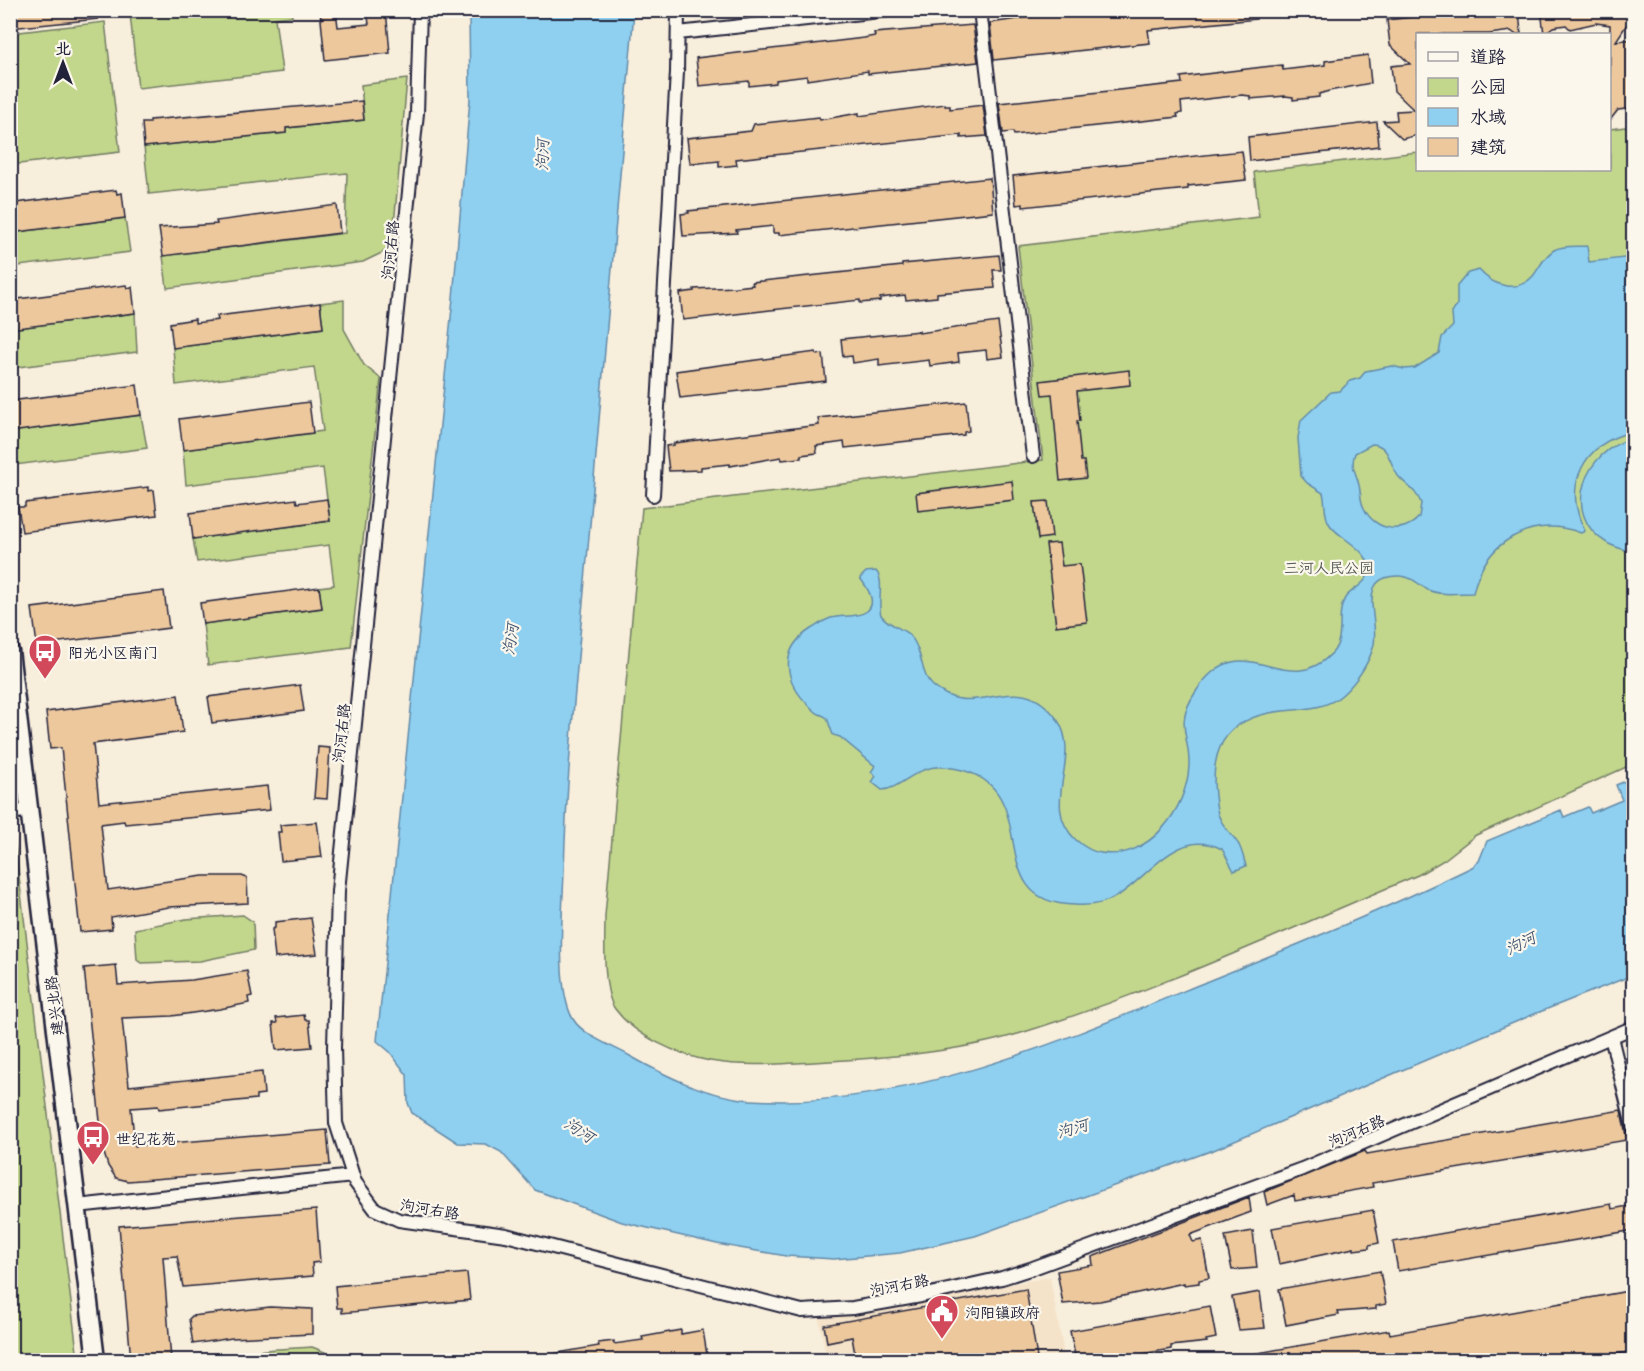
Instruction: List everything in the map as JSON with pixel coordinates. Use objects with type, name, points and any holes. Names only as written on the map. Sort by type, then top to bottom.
[{"type":"street","name":"泃河右路","points":[[420,10],[417,113],[338,891],[334,959],[336,1123],[353,1176],[375,1209],[383,1215],[399,1220],[506,1235],[773,1305],[820,1312],[921,1296],[1002,1278],[1033,1268],[1302,1169],[1634,1027]]},
{"type":"street","points":[[653,495],[678,10]]},
{"type":"street","points":[[678,33],[890,10]]},
{"type":"street","points":[[980,10],[1033,456]]},
{"type":"street","name":"建兴北路","points":[[10,651],[96,1360]]},
{"type":"street","points":[[10,813],[30,810]]},
{"type":"street","points":[[1611,1037],[1634,1130]]},
{"type":"street","points":[[77,1206],[353,1176]]},
{"type":"shaded area","name":"泃阳镇政府","points":[[1050,1277],[1065,1360],[827,1360],[819,1319]]},
{"type":"green space","points":[[164,10],[291,11],[292,16],[275,18],[282,72],[138,88],[130,14]]},
{"type":"green space","points":[[105,22],[120,152],[11,165],[11,33]]},
{"type":"green space","points":[[407,79],[392,248],[363,262],[167,288],[163,256],[345,233],[347,173],[149,194],[144,147],[286,133],[286,128],[364,120],[361,85]]},
{"type":"green space","name":"三河人民公园","points":[[1633,126],[1633,764],[1476,835],[1444,860],[1418,875],[1121,999],[996,1040],[945,1050],[892,1056],[788,1064],[736,1064],[710,1061],[671,1049],[645,1036],[615,1009],[606,978],[605,916],[642,508],[1043,460],[1018,246],[1259,217],[1254,172],[1416,152],[1416,171],[1611,171],[1611,129]]},
{"type":"green space","points":[[125,218],[130,252],[11,267],[11,233]]},
{"type":"green space","points":[[344,300],[344,329],[364,365],[381,379],[351,647],[208,665],[203,624],[322,608],[319,587],[334,585],[329,545],[197,562],[193,539],[330,521],[323,468],[186,485],[183,450],[323,431],[314,367],[176,385],[173,348],[323,328],[320,303]]},
{"type":"green space","points":[[135,313],[137,352],[11,368],[10,329]]},
{"type":"green space","points":[[141,415],[147,448],[15,465],[11,432]]},
{"type":"green space","points":[[11,832],[14,836],[78,1360],[11,1360]]},
{"type":"green space","points":[[243,915],[253,922],[254,950],[200,961],[141,963],[137,960],[135,929],[186,919]]},
{"type":"green space","points":[[312,1347],[325,1352],[326,1360],[223,1360],[223,1358],[234,1355],[256,1351]]},
{"type":"water","name":"泃河","points":[[469,11],[634,11],[568,785],[562,969],[567,1006],[573,1019],[584,1031],[673,1078],[703,1090],[734,1098],[808,1100],[867,1094],[926,1082],[1042,1047],[1341,926],[1472,867],[1479,861],[1487,841],[1561,810],[1564,817],[1588,807],[1591,813],[1622,800],[1616,785],[1633,778],[1633,975],[1532,1015],[1216,1149],[975,1236],[900,1253],[834,1259],[786,1256],[717,1244],[622,1222],[535,1190],[501,1152],[486,1144],[458,1143],[412,1113],[408,1103],[407,1075],[390,1052],[377,1041],[453,298],[470,99]]},
{"type":"water","points":[[1587,246],[1589,262],[1633,257],[1633,552],[1607,543],[1592,531],[1584,516],[1581,500],[1584,484],[1591,469],[1615,445],[1632,439],[1631,432],[1600,446],[1589,456],[1581,469],[1576,498],[1578,514],[1585,531],[1581,533],[1562,528],[1545,527],[1528,530],[1513,537],[1499,546],[1488,559],[1473,593],[1433,592],[1412,579],[1400,576],[1386,578],[1378,583],[1373,590],[1372,600],[1374,644],[1366,664],[1348,689],[1330,703],[1307,709],[1262,715],[1245,721],[1232,730],[1223,741],[1214,771],[1217,810],[1223,824],[1239,845],[1246,866],[1234,871],[1222,849],[1207,844],[1192,844],[1179,848],[1166,856],[1131,886],[1109,900],[1098,904],[1075,905],[1044,899],[1027,884],[1018,863],[1007,815],[997,793],[978,776],[945,767],[935,767],[926,769],[896,786],[882,790],[872,782],[876,776],[871,772],[875,766],[840,737],[833,735],[827,718],[816,712],[798,692],[789,670],[792,648],[800,638],[826,620],[859,615],[867,611],[871,599],[860,578],[866,572],[876,571],[880,580],[881,615],[911,637],[918,649],[927,678],[938,690],[961,699],[1016,694],[1030,697],[1043,704],[1057,719],[1064,734],[1066,749],[1060,796],[1061,811],[1065,826],[1076,840],[1101,853],[1118,853],[1135,849],[1162,829],[1173,815],[1181,799],[1187,782],[1189,766],[1184,730],[1185,714],[1195,693],[1212,672],[1229,663],[1246,661],[1280,669],[1297,670],[1314,666],[1332,653],[1336,647],[1345,598],[1364,582],[1368,575],[1369,567],[1362,553],[1330,525],[1323,493],[1307,483],[1301,476],[1298,438],[1301,420],[1331,392],[1340,391],[1350,381],[1360,378],[1366,371],[1392,366],[1404,369],[1415,368],[1439,353],[1442,337],[1453,326],[1452,313],[1457,305],[1457,286],[1468,273],[1479,270],[1498,284],[1520,285],[1533,276],[1545,258],[1554,250]],"holes":[[[1372,444],[1378,445],[1386,452],[1399,477],[1421,503],[1419,517],[1413,523],[1398,528],[1382,526],[1369,516],[1363,505],[1353,466],[1355,453]]]},
{"type":"building","points":[[10,10],[98,10],[98,19],[10,28]]},
{"type":"building","points":[[320,10],[336,10],[338,27],[369,24],[367,10],[386,10],[390,53],[325,60]]},
{"type":"building","points":[[1079,10],[1122,10],[1123,15],[1152,10],[1255,10],[1256,19],[1148,30],[1150,43],[994,60],[990,23]]},
{"type":"building","points":[[1473,10],[1519,10],[1521,33],[1511,31],[1416,33],[1416,136],[1402,139],[1383,121],[1397,120],[1396,111],[1414,110],[1394,91],[1391,66],[1410,64],[1390,45],[1387,20]]},
{"type":"building","points":[[1541,10],[1630,10],[1631,18],[1616,41],[1634,39],[1634,108],[1618,110],[1611,119],[1610,25],[1596,23],[1570,29],[1566,25],[1553,27],[1544,33]]},
{"type":"building","points":[[973,25],[978,62],[868,74],[868,71],[807,80],[807,76],[749,86],[749,81],[699,86],[696,58],[864,38],[875,36],[874,33]]},
{"type":"building","points":[[1368,55],[1371,83],[1329,91],[1319,94],[1319,97],[1293,100],[1293,97],[1285,96],[1250,99],[1250,96],[1242,95],[1181,102],[1182,113],[1177,114],[1178,117],[1014,135],[1013,132],[1003,133],[999,103],[1182,83],[1181,77],[1263,67],[1282,65],[1283,70],[1325,65],[1325,61]]},
{"type":"building","points":[[362,101],[364,120],[286,128],[286,133],[144,147],[142,123],[150,123],[150,120]]},
{"type":"building","points":[[945,104],[945,106],[950,106],[950,109],[983,105],[987,136],[961,138],[961,135],[736,159],[737,165],[719,167],[719,161],[690,164],[687,138],[751,131],[754,124],[819,117],[820,120],[859,113],[859,116]]},
{"type":"building","points":[[1377,122],[1379,146],[1250,161],[1248,137]]},
{"type":"building","points":[[1242,151],[1246,180],[1188,186],[1188,189],[1023,207],[1023,204],[1016,205],[1013,176]]},
{"type":"building","points":[[990,178],[993,212],[779,235],[779,233],[773,233],[773,226],[736,230],[737,233],[683,236],[681,214],[689,213],[688,211]]},
{"type":"building","points":[[116,190],[117,194],[122,193],[125,218],[10,233],[10,208],[17,207],[16,203]]},
{"type":"building","points":[[337,205],[340,233],[163,256],[159,228],[217,224],[216,221]]},
{"type":"building","points":[[999,255],[1001,270],[993,270],[995,288],[937,293],[937,297],[906,300],[905,295],[880,298],[880,301],[860,303],[860,300],[683,320],[680,293],[694,291],[694,289],[753,285],[752,282]]},
{"type":"building","points":[[126,285],[127,288],[132,287],[135,313],[10,329],[10,300]]},
{"type":"building","points":[[320,303],[323,328],[173,348],[170,323],[195,319],[195,323],[218,320],[217,316]]},
{"type":"building","points":[[998,322],[1003,357],[987,359],[986,350],[958,353],[959,362],[930,366],[929,360],[879,366],[879,359],[853,363],[852,356],[843,357],[841,339],[919,331],[919,333]]},
{"type":"building","points":[[816,352],[817,355],[823,354],[826,381],[680,398],[676,371]]},
{"type":"building","points":[[1129,370],[1130,385],[1077,391],[1081,461],[1084,461],[1086,478],[1060,481],[1052,394],[1042,395],[1040,381]]},
{"type":"building","points":[[137,385],[141,415],[10,432],[10,401]]},
{"type":"building","points":[[309,402],[313,433],[183,450],[179,419]]},
{"type":"building","points":[[966,402],[969,431],[964,432],[964,435],[845,448],[844,442],[816,446],[817,453],[801,455],[801,458],[782,460],[781,457],[730,466],[730,464],[701,467],[701,470],[669,471],[666,446],[674,445],[674,443],[819,425],[818,418]]},
{"type":"building","points":[[1012,481],[1014,500],[918,511],[916,493]]},
{"type":"building","points":[[148,487],[148,491],[154,490],[157,515],[22,532],[18,507],[25,507],[25,503]]},
{"type":"building","points":[[296,499],[297,503],[327,499],[330,521],[193,539],[190,513]]},
{"type":"building","points":[[1048,501],[1052,537],[1038,539],[1034,502]]},
{"type":"building","points":[[1059,543],[1062,566],[1080,564],[1087,622],[1056,626],[1046,544]]},
{"type":"building","points":[[319,587],[322,608],[203,624],[200,603]]},
{"type":"building","points":[[164,591],[169,628],[37,645],[32,608]]},
{"type":"building","points":[[300,685],[304,711],[212,723],[208,697]]},
{"type":"building","points":[[178,695],[183,732],[93,744],[99,803],[267,786],[270,810],[125,824],[124,821],[101,824],[108,890],[203,876],[242,876],[247,878],[248,903],[169,907],[111,917],[112,929],[80,932],[61,748],[50,749],[46,712]]},
{"type":"building","points":[[318,747],[330,748],[327,799],[314,798]]},
{"type":"building","points":[[317,822],[322,857],[281,861],[278,832],[281,832],[280,825]]},
{"type":"building","points":[[311,918],[317,954],[275,958],[272,929],[275,928],[275,922]]},
{"type":"building","points":[[116,965],[118,985],[192,980],[247,971],[252,996],[248,997],[249,1003],[220,1009],[172,1016],[122,1018],[129,1086],[262,1072],[264,1094],[256,1095],[256,1099],[159,1109],[158,1106],[131,1108],[135,1146],[327,1130],[330,1165],[128,1181],[116,1178],[108,1166],[103,1150],[84,968]]},
{"type":"building","points":[[304,1015],[305,1020],[309,1020],[312,1047],[276,1050],[273,1023],[277,1023],[276,1018]]},
{"type":"building","points":[[1621,1110],[1627,1140],[1372,1183],[1373,1187],[1295,1201],[1294,1195],[1267,1205],[1264,1192],[1365,1151],[1367,1154]]},
{"type":"building","points":[[1249,1197],[1251,1212],[1190,1235],[1193,1242],[1202,1240],[1209,1278],[1199,1280],[1199,1283],[1184,1285],[1184,1283],[1100,1301],[1063,1304],[1057,1271],[1093,1265],[1092,1257]]},
{"type":"building","points":[[1611,1204],[1612,1209],[1634,1205],[1634,1230],[1398,1271],[1393,1242]]},
{"type":"building","points":[[316,1210],[320,1262],[312,1263],[313,1276],[183,1287],[177,1256],[163,1257],[171,1360],[131,1360],[119,1226]]},
{"type":"building","points":[[1373,1210],[1379,1243],[1369,1245],[1369,1248],[1354,1250],[1354,1248],[1279,1264],[1272,1228]]},
{"type":"building","points":[[1253,1231],[1257,1268],[1232,1270],[1225,1236]]},
{"type":"building","points":[[1380,1271],[1386,1304],[1376,1306],[1376,1309],[1338,1312],[1339,1315],[1286,1325],[1279,1289]]},
{"type":"building","points":[[467,1273],[470,1300],[342,1313],[342,1308],[337,1308],[335,1286]]},
{"type":"building","name":"泃阳镇政府","points":[[1026,1289],[1037,1358],[1022,1360],[856,1360],[852,1337],[827,1342],[824,1325]]},
{"type":"building","points":[[1634,1290],[1634,1351],[1581,1360],[1253,1360],[1252,1354],[1389,1330],[1390,1334]]},
{"type":"building","points":[[1260,1292],[1265,1328],[1239,1330],[1232,1297]]},
{"type":"building","points":[[1210,1306],[1216,1338],[1206,1340],[1207,1342],[1171,1346],[1171,1349],[1105,1360],[1076,1360],[1070,1331]]},
{"type":"building","points":[[270,1307],[312,1309],[312,1334],[232,1338],[193,1344],[189,1319],[192,1316]]},
{"type":"building","points":[[681,1330],[681,1334],[703,1330],[707,1355],[673,1360],[552,1360],[551,1354],[599,1346],[598,1343],[614,1341],[614,1344],[643,1340],[642,1337]]},
{"type":"place","name":"阳光小区南门","points":[[45,680]]},
{"type":"place","name":"世纪花苑","points":[[93,1166]]},
{"type":"place","name":"泃阳镇政府","points":[[942,1340]]}]
